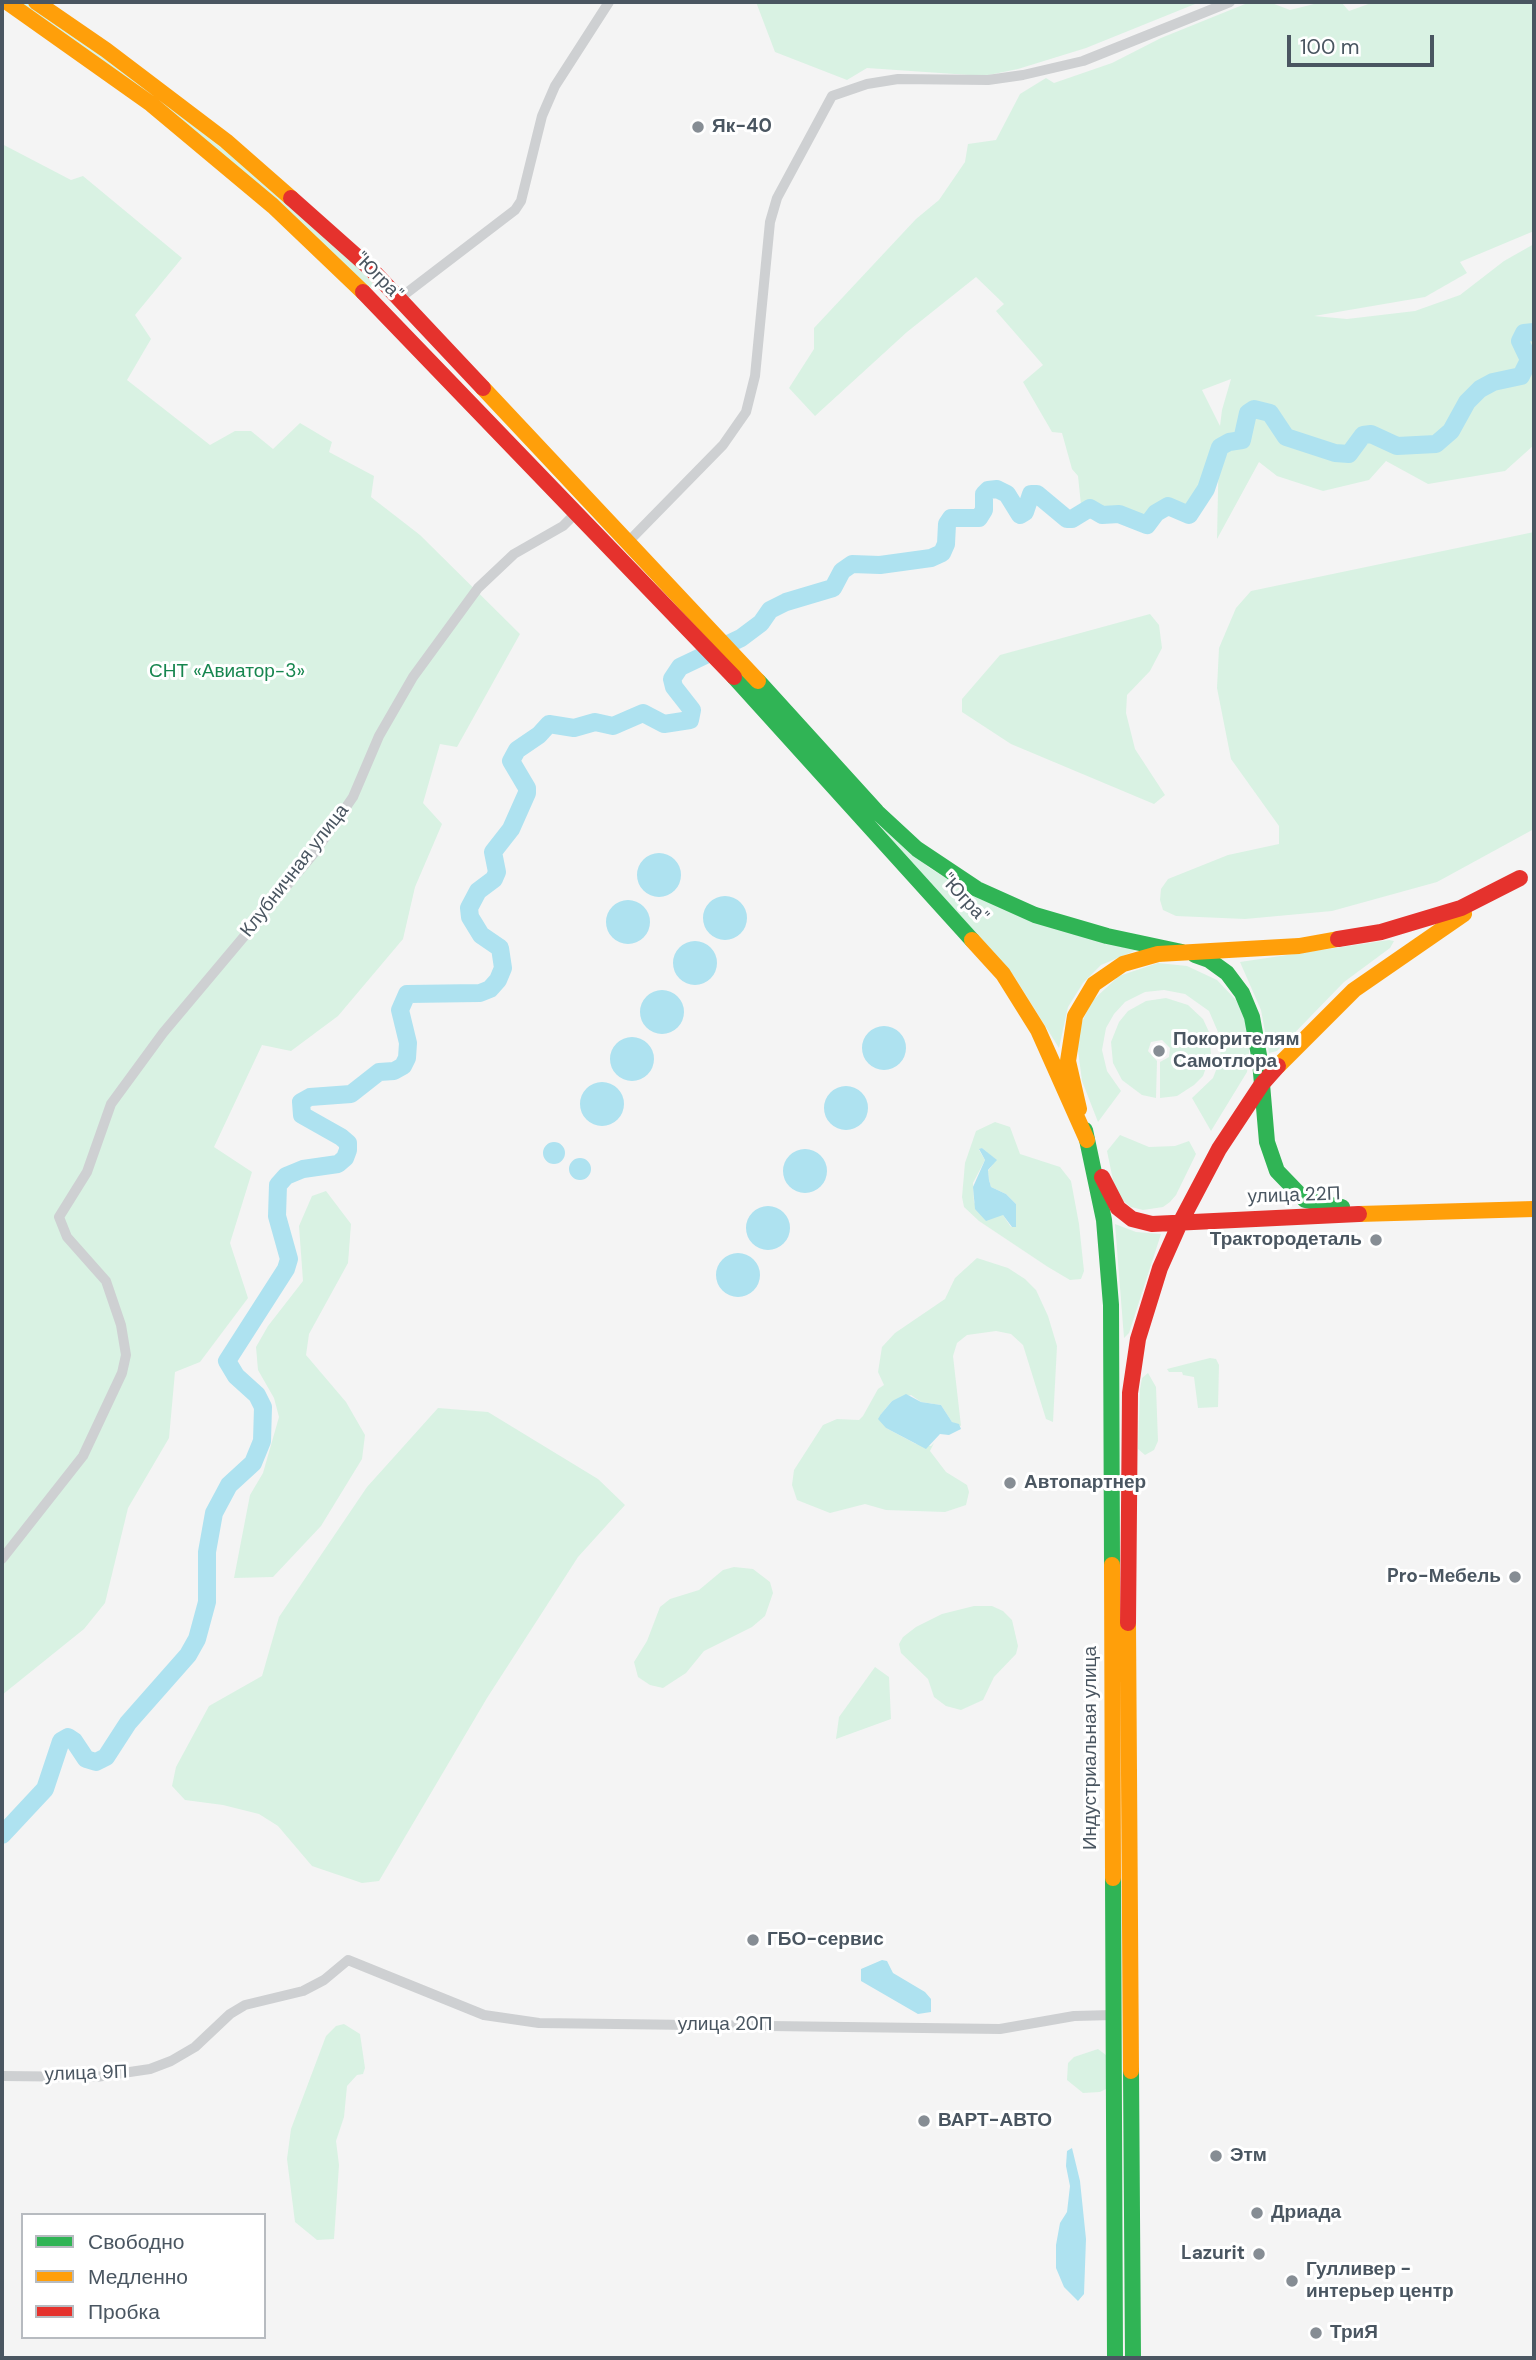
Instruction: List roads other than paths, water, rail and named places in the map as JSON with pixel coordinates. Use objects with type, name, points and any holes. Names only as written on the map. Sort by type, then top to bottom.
[{"type":"main road","name":"\"Югра\"","points":[[7,2],[96,63],[214,155],[309,239],[385,313],[577,512],[690,617]]},
{"type":"main road","name":"\"Югра\"","points":[[36,2],[106,50],[226,141],[325,226],[400,298],[629,541],[690,617]]},
{"type":"main road","points":[[385,313],[400,298]]},
{"type":"main road","points":[[690,617],[742,675]]},
{"type":"main road","name":"\"Югра\"","points":[[742,675],[884,819],[917,849],[952,875],[1003,901],[1048,919],[1107,936],[1182,952]]},
{"type":"main road","name":"\"Югра\"","points":[[742,675],[1003,974],[1038,1030],[1087,1140]]},
{"type":"main road","points":[[1527,874],[1407,951],[1354,990],[1301,1040],[1262,1084],[1219,1149],[1180,1223],[1141,1222],[1118,1209],[1087,1140],[1068,1062],[1069,1040],[1075,1016],[1086,994],[1103,976],[1146,956],[1299,946],[1381,932],[1449,912],[1527,874]]},
{"type":"main road","points":[[1182,952],[1215,964],[1242,992],[1256,1031],[1262,1084]]},
{"type":"main road","name":"улица 22П","points":[[1262,1084],[1271,1158],[1293,1191],[1305,1200],[1322,1205],[1411,1211]]},
{"type":"main road","name":"Индустриальная улица","points":[[1087,1140],[1106,1233],[1111,1305],[1115,2358]]},
{"type":"main road","name":"улица 22П","points":[[1180,1223],[1411,1211],[1534,1209]]},
{"type":"main road","name":"Индустриальная улица","points":[[1133,2358],[1127,1686],[1129,1404],[1140,1330],[1180,1223]]},
{"type":"street","points":[[400,298],[515,210],[521,201],[542,116],[555,86],[609,2]]},
{"type":"street","points":[[629,541],[723,445],[746,412],[755,376],[773,210],[832,96],[867,84],[898,79],[988,80],[1083,61],[1230,2]]},
{"type":"street","name":"Клубничная улица","points":[[2,1559],[83,1456],[122,1373],[126,1355],[121,1325],[106,1280],[67,1237],[59,1217],[83,1179],[111,1104],[132,1072],[315,852],[353,797],[379,736],[413,677],[463,607],[502,564],[563,526],[577,512]]},
{"type":"street","name":"улица 20П","points":[[348,1960],[484,2015],[539,2024],[1000,2029],[1074,2016],[1113,2015]]},
{"type":"street","name":"улица 9П","points":[[2,2076],[96,2077],[150,2068],[171,2061],[195,2047],[230,2014],[245,2005],[303,1991],[324,1980],[348,1960]]},
{"type":"water","points":[[659,853],[675,859],[681,875],[675,891],[659,897],[643,891],[637,875],[643,859]]},
{"type":"water","points":[[725,896],[741,902],[747,918],[741,934],[725,940],[709,934],[703,918],[709,902]]},
{"type":"water","points":[[628,900],[644,906],[650,922],[644,938],[628,944],[612,938],[606,922],[612,906]]},
{"type":"water","points":[[695,941],[711,947],[717,963],[711,979],[695,985],[679,979],[673,963],[679,947]]},
{"type":"water","points":[[662,990],[678,996],[684,1012],[678,1028],[662,1034],[646,1028],[640,1012],[646,996]]},
{"type":"water","points":[[884,1026],[900,1032],[906,1048],[900,1064],[884,1070],[868,1064],[862,1048],[868,1032]]},
{"type":"water","points":[[632,1037],[648,1043],[654,1059],[648,1075],[632,1081],[616,1075],[610,1059],[616,1043]]},
{"type":"water","points":[[602,1082],[618,1088],[624,1104],[618,1120],[602,1126],[586,1120],[580,1104],[586,1088]]},
{"type":"water","points":[[846,1086],[862,1092],[868,1108],[862,1124],[846,1130],[830,1124],[824,1108],[830,1092]]},
{"type":"water","points":[[554,1142],[562,1145],[565,1153],[562,1161],[554,1164],[546,1161],[543,1153],[546,1145]]},
{"type":"water","points":[[982,1148],[997,1160],[988,1170],[991,1187],[1006,1194],[1016,1204],[1016,1227],[1012,1227],[1003,1215],[986,1221],[975,1209],[973,1187],[985,1160],[979,1149]]},
{"type":"water","points":[[805,1149],[821,1155],[827,1171],[821,1187],[805,1193],[789,1187],[783,1171],[789,1155]]},
{"type":"water","points":[[580,1158],[588,1161],[591,1169],[588,1177],[580,1180],[572,1177],[569,1169],[572,1161]]},
{"type":"water","points":[[768,1206],[784,1212],[790,1228],[784,1244],[768,1250],[752,1244],[746,1228],[752,1212]]},
{"type":"water","points":[[738,1253],[754,1259],[760,1275],[754,1291],[738,1297],[722,1291],[716,1275],[722,1259]]},
{"type":"water","points":[[906,1394],[921,1402],[941,1405],[952,1422],[959,1424],[961,1429],[949,1435],[940,1434],[926,1449],[886,1428],[878,1419],[892,1401]]},
{"type":"water","points":[[882,1960],[887,1961],[893,1973],[925,1992],[931,1999],[931,2012],[918,2014],[861,1981],[861,1969]]},
{"type":"water","points":[[1072,2148],[1080,2181],[1086,2239],[1084,2294],[1078,2301],[1064,2287],[1056,2268],[1056,2245],[1060,2223],[1067,2212],[1070,2186],[1066,2166],[1067,2151]]},
{"type":"waterway","points":[[2,1835],[45,1789],[61,1741],[68,1737],[74,1741],[86,1759],[96,1762],[106,1757],[128,1723],[188,1655],[197,1639],[207,1602],[207,1552],[214,1513],[229,1485],[253,1463],[262,1441],[263,1407],[257,1395],[236,1376],[227,1361],[286,1269],[289,1259],[277,1216],[278,1185],[286,1176],[303,1169],[338,1164],[345,1158],[348,1150],[348,1143],[341,1137],[302,1115],[301,1102],[310,1097],[351,1094],[379,1072],[394,1071],[403,1066],[407,1058],[408,1043],[400,1010],[407,994],[480,993],[490,989],[498,980],[503,968],[500,948],[481,935],[470,917],[469,908],[478,891],[494,879],[497,872],[493,852],[511,829],[527,793],[527,788],[511,761],[517,750],[539,735],[549,724],[574,728],[595,722],[613,726],[643,713],[664,724],[690,720],[692,710],[674,687],[672,679],[680,667],[741,638],[761,623],[770,610],[786,602],[833,588],[842,571],[852,564],[880,565],[931,558],[942,553],[946,544],[947,524],[951,518],[979,518],[984,510],[984,494],[988,490],[997,489],[1007,494],[1020,515],[1025,512],[1031,494],[1037,494],[1067,519],[1072,519],[1090,508],[1102,515],[1119,514],[1147,525],[1156,513],[1168,506],[1189,515],[1206,489],[1220,447],[1242,440],[1248,413],[1254,409],[1270,413],[1286,437],[1335,453],[1349,454],[1363,435],[1371,434],[1397,446],[1436,444],[1451,431],[1467,402],[1480,389],[1493,382],[1521,376],[1529,360],[1520,341],[1524,333],[1534,332]]},
{"type":"place","name":"Як-40","points":[[698,127]]},
{"type":"place","name":"Покорителям Самотлора","points":[[1159,1051]]},
{"type":"place","name":"Трактородеталь","points":[[1376,1240]]},
{"type":"place","name":"Автопартнер","points":[[1010,1483]]},
{"type":"place","name":"Pro-Мебель","points":[[1515,1577]]},
{"type":"place","name":"ГБО-сервис","points":[[753,1940]]},
{"type":"place","name":"ВАРТ-АВТО","points":[[924,2121]]},
{"type":"place","name":"Этм","points":[[1216,2156]]},
{"type":"place","name":"Дриада","points":[[1257,2213]]},
{"type":"place","name":"Lazurit","points":[[1259,2254]]},
{"type":"place","name":"Гулливер - интерьер центр","points":[[1292,2281]]},
{"type":"place","name":"ТриЯ","points":[[1316,2333]]},
{"type":"park label","name":"СНТ «Авиатор-3»","points":[[227,672]]}]
